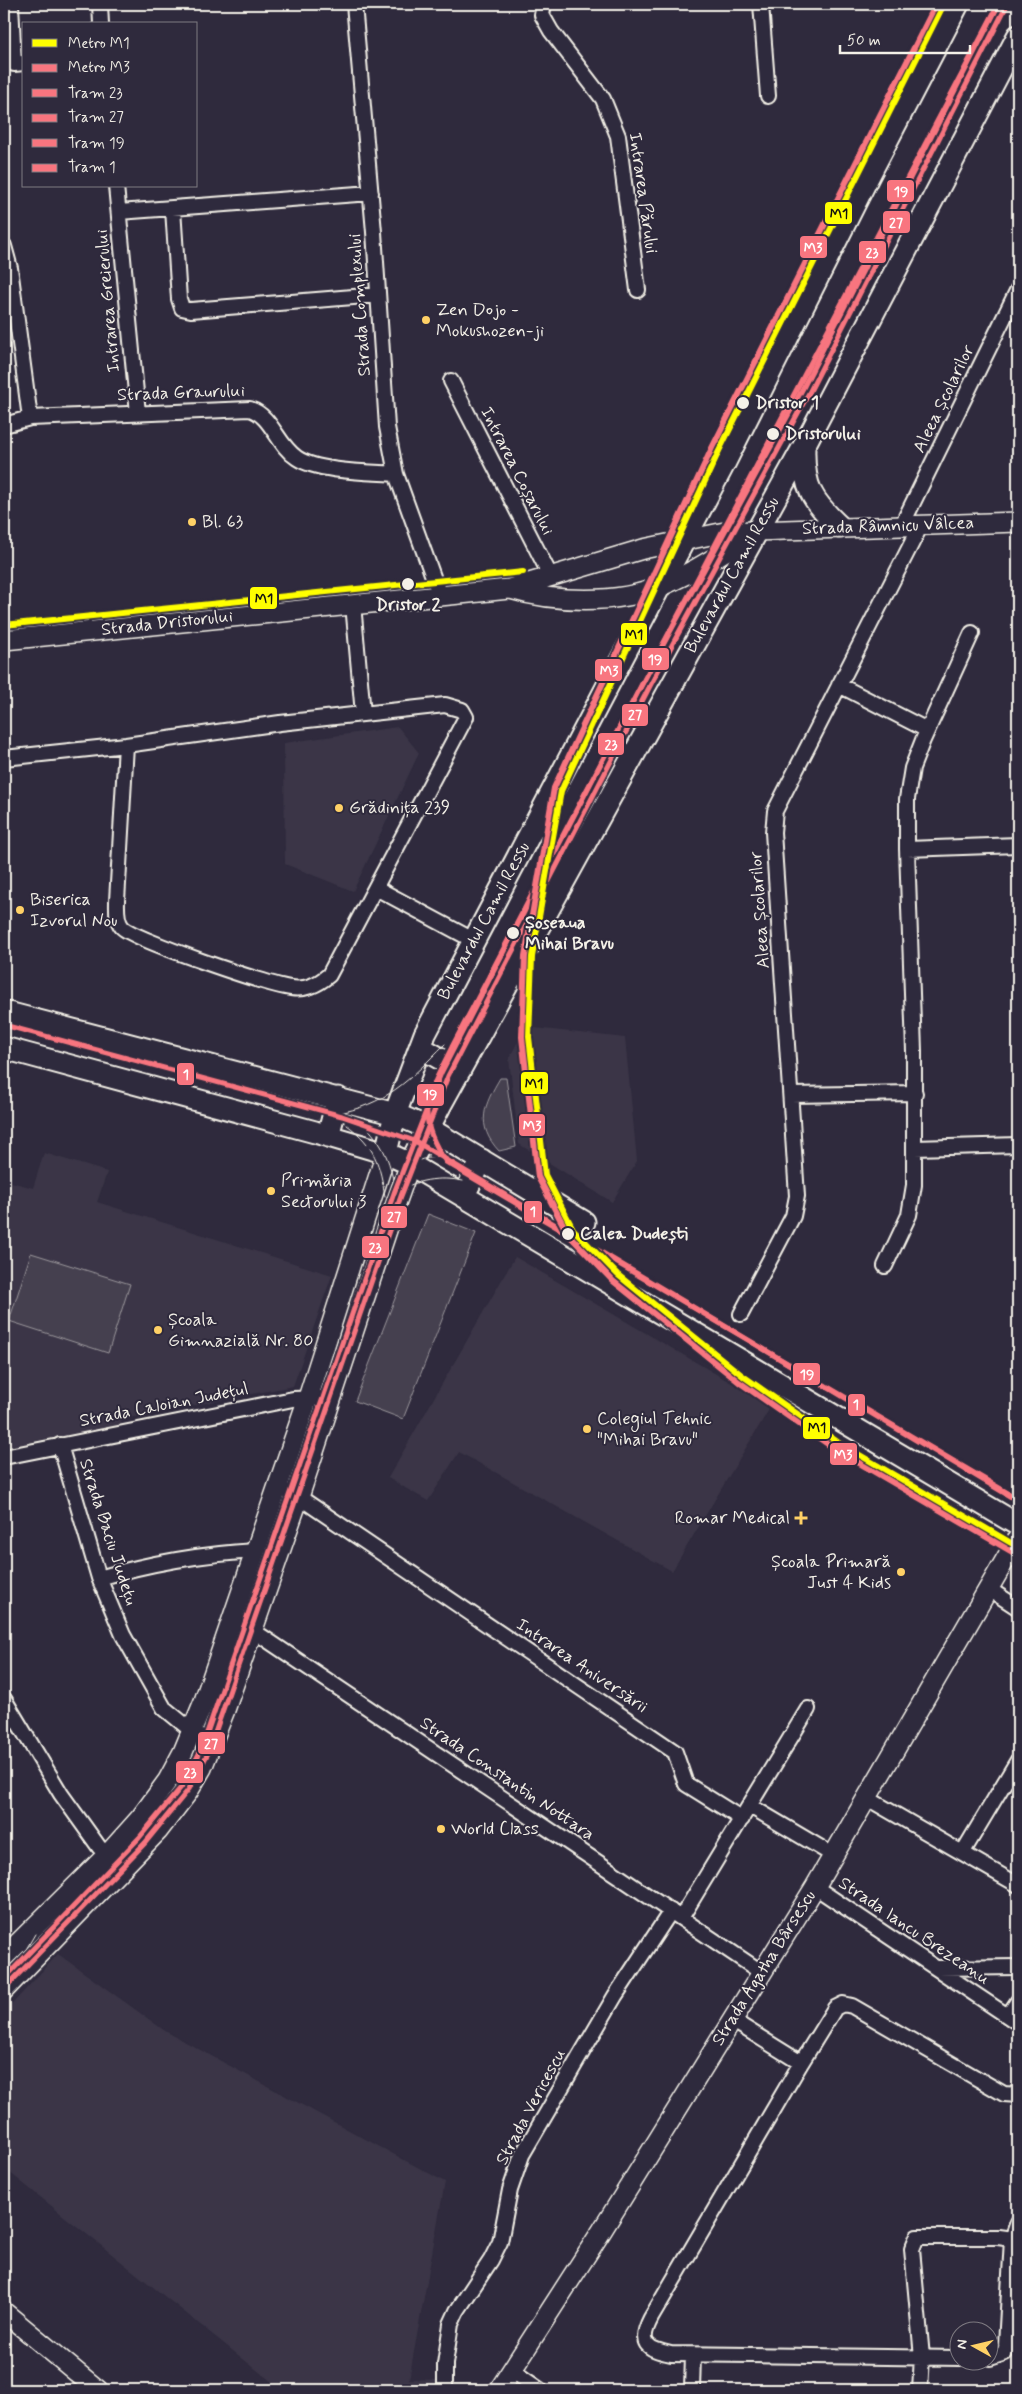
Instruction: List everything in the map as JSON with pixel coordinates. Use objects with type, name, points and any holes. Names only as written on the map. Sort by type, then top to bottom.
[{"type":"main road","name":"Bulevardul Camil Ressu","points":[[386,1153],[395,1114],[420,1047],[473,940],[684,541],[958,4]]},
{"type":"main road","name":"Bulevardul Camil Ressu","points":[[410,1164],[428,1128],[804,446],[1018,36]]},
{"type":"main road","points":[[804,446],[803,469],[811,495],[824,512],[840,527]]},
{"type":"main road","points":[[4,1012],[395,1114],[428,1128],[584,1222]]},
{"type":"main road","points":[[420,1047],[460,1070]]},
{"type":"main road","points":[[4,1048],[328,1136],[386,1153],[410,1164],[1018,1525]]},
{"type":"main road","points":[[328,1136],[338,1098]]},
{"type":"main road","points":[[464,1195],[482,1160]]},
{"type":"street","points":[[11,4],[19,36],[19,64]]},
{"type":"street","points":[[100,4],[102,22]]},
{"type":"street","name":"Strada Complexului","points":[[354,4],[371,193],[386,427],[396,474],[440,596]]},
{"type":"street","name":"Intrarea Părului","points":[[544,4],[542,15],[551,32],[603,99],[618,136],[638,290]]},
{"type":"street","points":[[761,4],[768,96]]},
{"type":"street","name":"Intrarea Greierului","points":[[116,188],[138,413]]},
{"type":"street","points":[[119,212],[371,193]]},
{"type":"street","points":[[172,209],[179,299],[182,308],[191,310],[378,295]]},
{"type":"street","points":[[4,246],[10,268],[30,418]]},
{"type":"street","name":"Aleea Școlarilor","points":[[902,525],[1018,289]]},
{"type":"street","name":"Intrarea Coșarului","points":[[451,381],[551,577]]},
{"type":"street","name":"Strada Graurului","points":[[4,425],[30,418],[250,409],[260,412],[284,446],[297,458],[324,468],[396,474]]},
{"type":"street","name":"Strada Râmnicu Vâlcea","points":[[758,529],[1018,522]]},
{"type":"street","name":"Aleea Școlarilor","points":[[741,1314],[796,1206],[796,1165],[774,821],[776,811],[921,525]]},
{"type":"street","name":"Strada Dristorului","points":[[4,640],[510,589],[643,549],[725,532],[758,529]]},
{"type":"street","name":"Strada Dristorului","points":[[510,589],[532,596],[548,598],[627,596],[660,587],[708,562],[758,529]]},
{"type":"street","points":[[353,604],[363,714]]},
{"type":"street","points":[[886,1266],[909,1215],[914,1185],[915,1093],[907,799],[912,768],[927,730],[972,633]]},
{"type":"street","points":[[839,685],[927,730]]},
{"type":"street","points":[[4,758],[126,745],[363,714],[445,706],[462,710],[466,718],[329,976],[318,985],[305,988],[276,986],[135,935],[122,926],[117,915],[126,745]]},
{"type":"street","points":[[907,849],[1018,845]]},
{"type":"street","points":[[376,888],[473,940]]},
{"type":"street","points":[[792,1096],[915,1093]]},
{"type":"street","points":[[915,1148],[1018,1145]]},
{"type":"street","points":[[22,1970],[5,1954],[107,1855],[164,1786],[192,1731],[308,1398],[386,1153]]},
{"type":"street","points":[[4,1990],[122,1870],[170,1817],[188,1792],[213,1742],[300,1497],[410,1164]]},
{"type":"street","name":"Strada Caloian Județul","points":[[4,1457],[294,1399],[332,1400]]},
{"type":"street","name":"Strada Baciu Județu","points":[[60,1445],[99,1578],[123,1635],[164,1708],[192,1731],[213,1742]]},
{"type":"street","name":"Intrarea Aniversării","points":[[277,1487],[300,1497],[675,1752],[686,1784],[742,1819]]},
{"type":"street","name":"Strada Agatha Bârsescu","points":[[499,2390],[601,2232],[815,1887],[1018,1538]]},
{"type":"street","points":[[99,1578],[199,1556],[256,1551]]},
{"type":"street","points":[[989,1589],[1018,1608]]},
{"type":"street","name":"Strada Constantin Nottara","points":[[233,1617],[761,1972]]},
{"type":"street","points":[[4,1699],[61,1794],[98,1847],[122,1870]]},
{"type":"street","points":[[742,1819],[808,1709]]},
{"type":"street","points":[[963,1852],[1018,1760]]},
{"type":"street","points":[[867,1798],[1018,1885]]},
{"type":"street","points":[[750,1806],[833,1855]]},
{"type":"street","name":"Strada Vericescu","points":[[445,2390],[445,2364],[451,2324],[464,2298],[491,2260],[500,2242],[510,2190],[522,2155],[615,1996],[676,1915],[742,1819]]},
{"type":"street","name":"Strada Iancu Brezeanu","points":[[815,1887],[1013,2020]]},
{"type":"street","points":[[937,1968],[1018,1967]]},
{"type":"street","points":[[1013,2020],[1018,2001]]},
{"type":"street","points":[[950,2358],[658,2352],[647,2345],[643,2339],[644,2331],[835,2008],[843,2004],[852,2006],[1004,2094],[1018,2095]]},
{"type":"street","points":[[732,2020],[802,2063]]},
{"type":"street","points":[[1000,2354],[1004,2353],[1006,2345],[1012,2239],[1018,2222]]},
{"type":"street","points":[[920,2390],[922,2358],[912,2249],[916,2237],[998,2237],[1012,2239]]},
{"type":"street","points":[[4,2312],[98,2390]]},
{"type":"street","points":[[692,2390],[693,2354]]},
{"type":"street","points":[[511,2370],[540,2390]]},
{"type":"shaded area","name":"Grădinița 239","points":[[398,727],[419,753],[353,891],[285,864],[284,743]]},
{"type":"shaded area","points":[[525,1027],[625,1038],[637,1161],[612,1202],[519,1144],[509,1059]]},
{"type":"shaded area","points":[[500,1078],[506,1078],[516,1147],[499,1151],[491,1142],[484,1115],[486,1106]]},
{"type":"shaded area","name":"Școala Gimnazială Nr. 80","points":[[44,1153],[107,1172],[97,1202],[332,1275],[293,1386],[123,1419],[120,1425],[4,1447],[4,1180],[33,1188]]},
{"type":"shaded area","points":[[428,1214],[476,1233],[403,1419],[355,1401]]},
{"type":"shaded area","points":[[31,1253],[130,1284],[108,1353],[9,1321]]},
{"type":"shaded area","name":"Colegiul Tehnic \"Mihai Bravu\"","points":[[515,1257],[771,1406],[672,1571],[459,1452],[428,1501],[388,1478]]},
{"type":"shaded area","points":[[58,1954],[165,2031],[445,2182],[409,2379],[438,2380],[439,2390],[282,2390],[4,2168],[4,2013]]},
{"type":"tram line","name":"23","points":[[4,1979],[139,1838],[183,1785],[201,1750],[394,1193],[441,1073],[645,678],[803,388],[999,4]]},
{"type":"tram line","name":"19","points":[[997,7],[452,1047],[431,1092],[427,1117],[436,1145],[446,1162],[1018,1499]]},
{"type":"tram line","name":"27","points":[[9,1984],[145,1843],[189,1789],[208,1753],[401,1196],[448,1076],[652,682],[810,391],[1006,7]]},
{"type":"tram line","name":"1","points":[[4,1025],[342,1116],[415,1141],[1018,1501]]},
{"type":"tram line","points":[[334,1114],[369,1104],[396,1089],[420,1069],[445,1044]]},
{"type":"tram line","points":[[362,1122],[376,1138],[386,1154],[392,1173],[394,1193]]},
{"type":"tram line","points":[[347,1125],[364,1140],[375,1156],[385,1197]]},
{"type":"tram line","points":[[392,1182],[402,1170],[415,1162],[422,1159],[445,1158]]},
{"type":"tram line","points":[[394,1193],[410,1185],[427,1180],[463,1181]]},
{"type":"tram line","points":[[17,1965],[35,1934]]},
{"type":"metro line","name":"M3","points":[[936,4],[712,448],[554,788],[525,956],[522,1037],[538,1177],[568,1234],[613,1281],[739,1382],[835,1449],[1014,1553]]},
{"type":"metro line","name":"M1","points":[[944,4],[719,451],[561,791],[532,957],[529,1037],[545,1175],[573,1229],[618,1275],[743,1376],[839,1443],[1018,1547]]},
{"type":"metro line","name":"M1","points":[[4,625],[523,572]]},
{"type":"place","name":"Zen Dojo - Mokushozen-ji","points":[[426,320]]},
{"type":"place","name":"Dristor 1","points":[[743,403]]},
{"type":"place","name":"Dristorului","points":[[773,434]]},
{"type":"place","name":"Bl. 63","points":[[192,522]]},
{"type":"place","name":"Dristor 2","points":[[408,584]]},
{"type":"place","name":"Grădinița 239","points":[[339,808]]},
{"type":"place","name":"Biserica Izvorul Nou","points":[[20,910]]},
{"type":"place","name":"Șoseaua Mihai Bravu","points":[[513,933]]},
{"type":"place","name":"Primăria Sectorului 3","points":[[271,1191]]},
{"type":"place","name":"Calea Dudești","points":[[568,1234]]},
{"type":"place","name":"Școala Gimnazială Nr. 80","points":[[158,1330]]},
{"type":"place","name":"Colegiul Tehnic \"Mihai Bravu\"","points":[[587,1429]]},
{"type":"place","name":"Romar Medical","points":[[801,1518]]},
{"type":"place","name":"Școala Primară Just 4 Kids","points":[[901,1572]]},
{"type":"place","name":"World Class","points":[[441,1829]]}]
